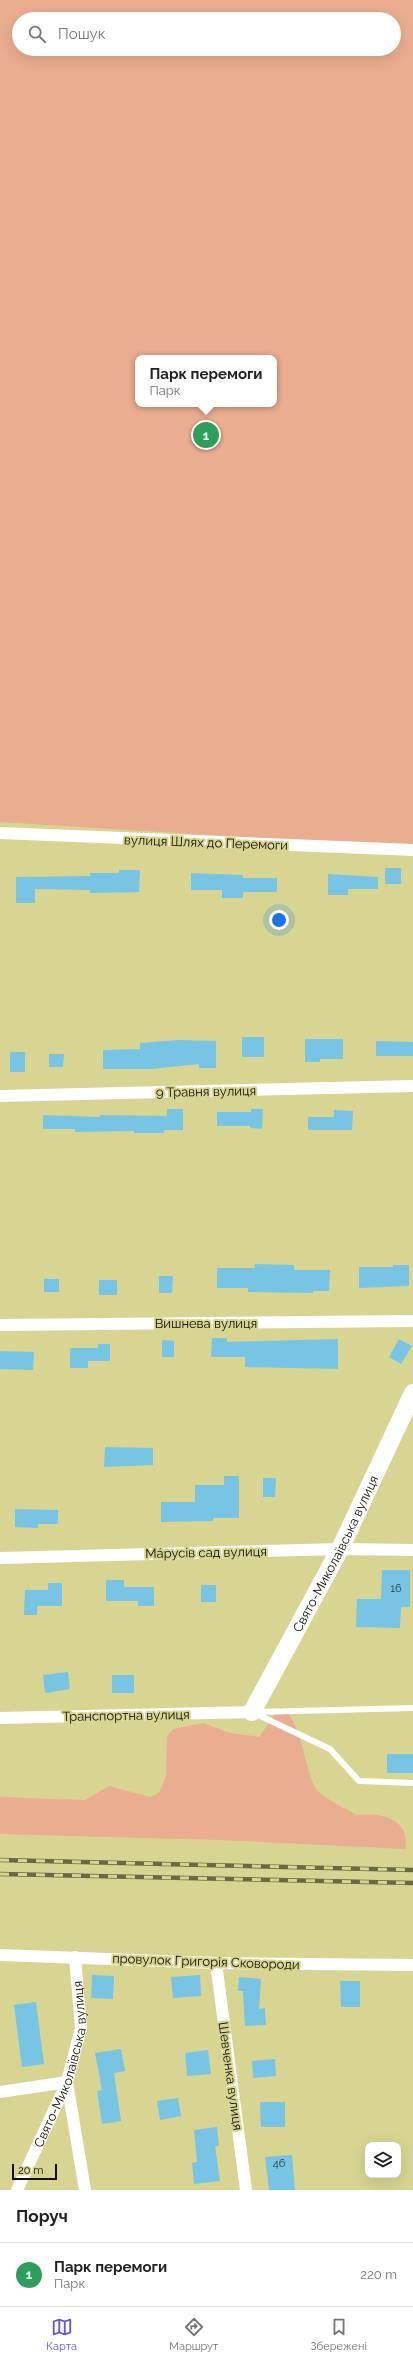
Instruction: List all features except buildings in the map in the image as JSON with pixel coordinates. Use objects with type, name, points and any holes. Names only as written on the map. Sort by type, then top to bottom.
[{"type":"street","name":"вулиця Шлях до Перемоги","points":[[0,833],[413,850]]},
{"type":"street","name":"9 Травня вулиця","points":[[0,1096],[413,1086]]},
{"type":"street","name":"Вишнева вулиця","points":[[0,1325],[413,1322]]},
{"type":"street","name":"Свято-Миколаївська вулиця","points":[[252,1712],[340,1549],[413,1393]]},
{"type":"street","name":"Мáрусів сад вулиця","points":[[0,1558],[340,1549],[413,1550]]},
{"type":"street","name":"Транспортна вулиця","points":[[0,1718],[252,1712]]},
{"type":"street","name":"провулок Григорія Сковороди","points":[[0,1956],[75,1957],[216,1963],[413,1965]]},
{"type":"street","name":"Свято-Миколаївська вулиця","points":[[17,2190],[67,2082],[81,2028],[75,1957]]},
{"type":"street","name":"Шевченка вулиця","points":[[216,1963],[246,2190]]},
{"type":"street","points":[[0,2092],[67,2082],[85,2190]]},
{"type":"lane","points":[[252,1712],[413,1708]]},
{"type":"lane","points":[[252,1712],[330,1749],[359,1781],[413,1783]]},
{"type":"shaded area","points":[[0,0],[413,0],[413,848],[0,822]]},
{"type":"shaded area","points":[[280,1707],[293,1721],[298,1732],[308,1768],[316,1789],[335,1803],[357,1815],[375,1815],[392,1820],[399,1824],[406,1839],[405,1849],[219,1840],[0,1834],[0,1797],[85,1800],[109,1786],[150,1797],[159,1793],[166,1776],[167,1736],[173,1729],[203,1723],[230,1733],[259,1737]]},
{"type":"railway","points":[[0,1860],[413,1870]]},
{"type":"railway","points":[[0,1874],[413,1883]]},
{"type":"place","name":"Парк перемоги","points":[[206,435]]}]
